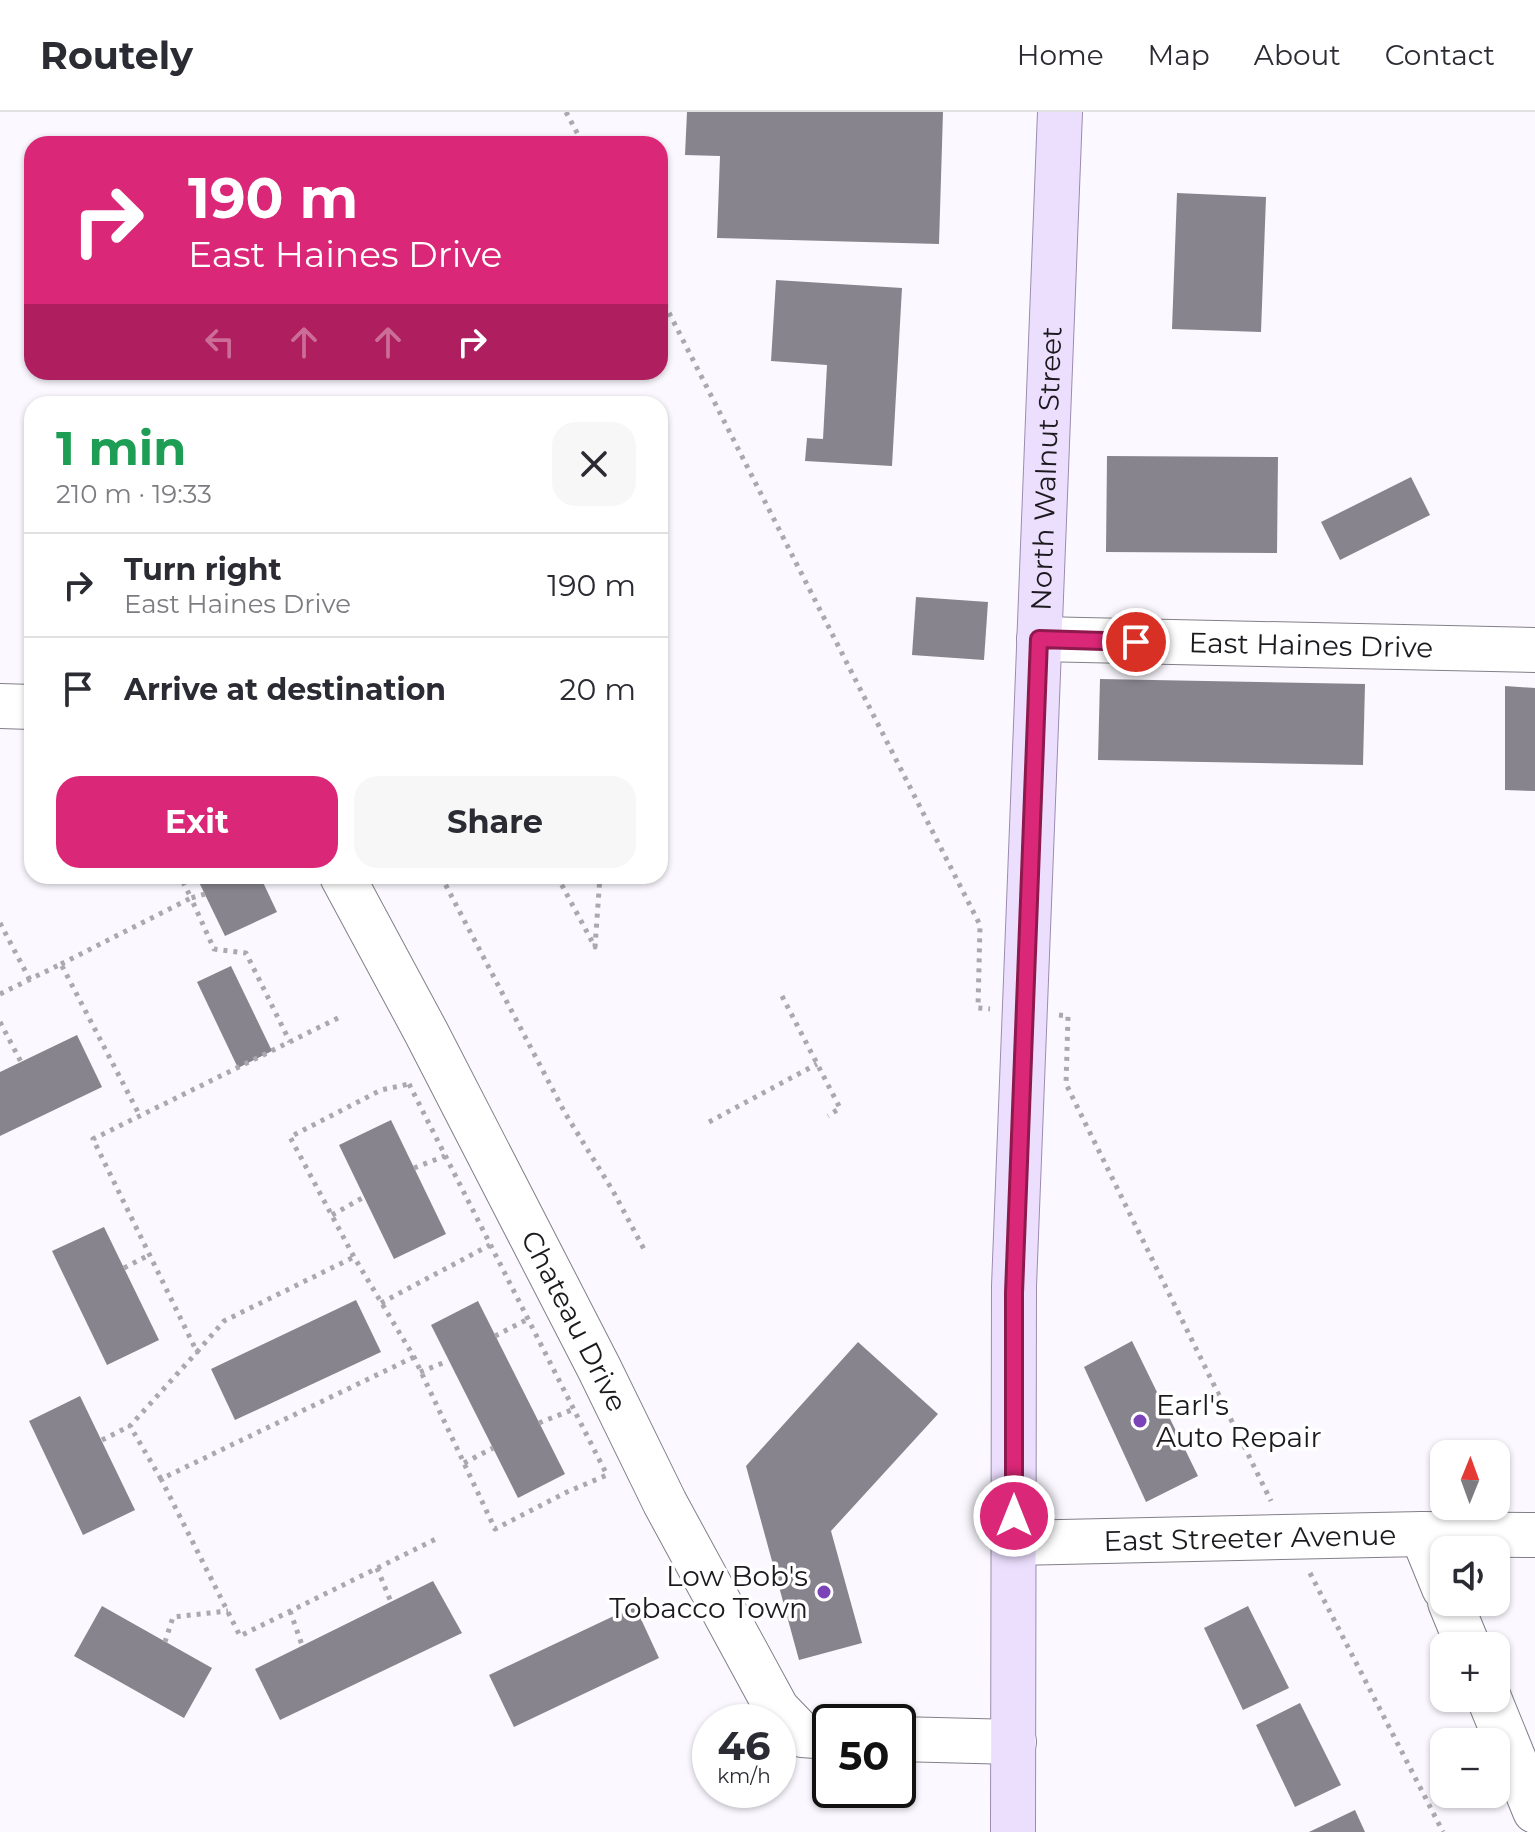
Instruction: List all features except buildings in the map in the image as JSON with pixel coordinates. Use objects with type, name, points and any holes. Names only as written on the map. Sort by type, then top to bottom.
[{"type":"main road","name":"North Walnut Street","points":[[1013,1832],[1014,1293],[1060,112]]},
{"type":"street","name":"East Haines Drive","points":[[1039,639],[1535,650]]},
{"type":"street","points":[[0,706],[24,707]]},
{"type":"street","name":"Chateau Drive","points":[[346,884],[462,1102],[665,1503],[772,1701],[789,1724],[802,1735],[812,1736]]},
{"type":"street","points":[[1422,1534],[1430,1554]]},
{"type":"street","name":"East Streeter Avenue","points":[[1014,1543],[1291,1536],[1535,1535]]},
{"type":"street","points":[[1495,1712],[1535,1811]]},
{"type":"street","points":[[916,1739],[1014,1742]]},
{"type":"path","points":[[566,112],[579,136]]},
{"type":"path","points":[[668,311],[980,925],[978,1008]]},
{"type":"path","points":[[184,884],[214,949],[246,953],[290,1042]]},
{"type":"path","points":[[445,884],[565,1113],[613,1191],[646,1253]]},
{"type":"path","points":[[561,884],[595,947],[599,884]]},
{"type":"path","points":[[0,994],[191,898],[205,894]]},
{"type":"path","points":[[0,923],[30,980]]},
{"type":"path","points":[[61,964],[140,1116]]},
{"type":"path","points":[[782,996],[840,1108],[828,1116]]},
{"type":"path","points":[[1068,1016],[1066,1084],[1291,1536],[1443,1832]]},
{"type":"path","points":[[197,1352],[93,1139],[338,1018]]},
{"type":"path","points":[[0,1022],[21,1062]]},
{"type":"path","points":[[709,1122],[817,1064]]},
{"type":"path","points":[[409,1084],[445,1156],[607,1475],[495,1529],[414,1357],[354,1257],[290,1137],[381,1090],[409,1084]]},
{"type":"path","points":[[414,1168],[445,1156]]},
{"type":"path","points":[[332,1215],[364,1197]]},
{"type":"path","points":[[381,1303],[490,1245]]},
{"type":"path","points":[[124,1268],[149,1255]]},
{"type":"path","points":[[102,1440],[130,1426],[224,1321],[354,1257]]},
{"type":"path","points":[[495,1336],[528,1319]]},
{"type":"path","points":[[161,1479],[414,1357]]},
{"type":"path","points":[[420,1372],[448,1361]]},
{"type":"path","points":[[539,1423],[574,1409]]},
{"type":"path","points":[[130,1426],[161,1479],[240,1636],[440,1537]]},
{"type":"path","points":[[464,1463],[493,1448]]},
{"type":"path","points":[[377,1568],[391,1602]]},
{"type":"path","points":[[165,1642],[173,1617],[228,1611]]},
{"type":"path","points":[[290,1611],[302,1645]]},
{"type":"place","name":"Earl's Auto Repair","points":[[1140,1421]]},
{"type":"place","name":"Low Bob's Tobacco Town","points":[[824,1592]]},
{"type":"route","points":[[1014,1516],[1014,1293],[1039,639],[1136,642]]}]
